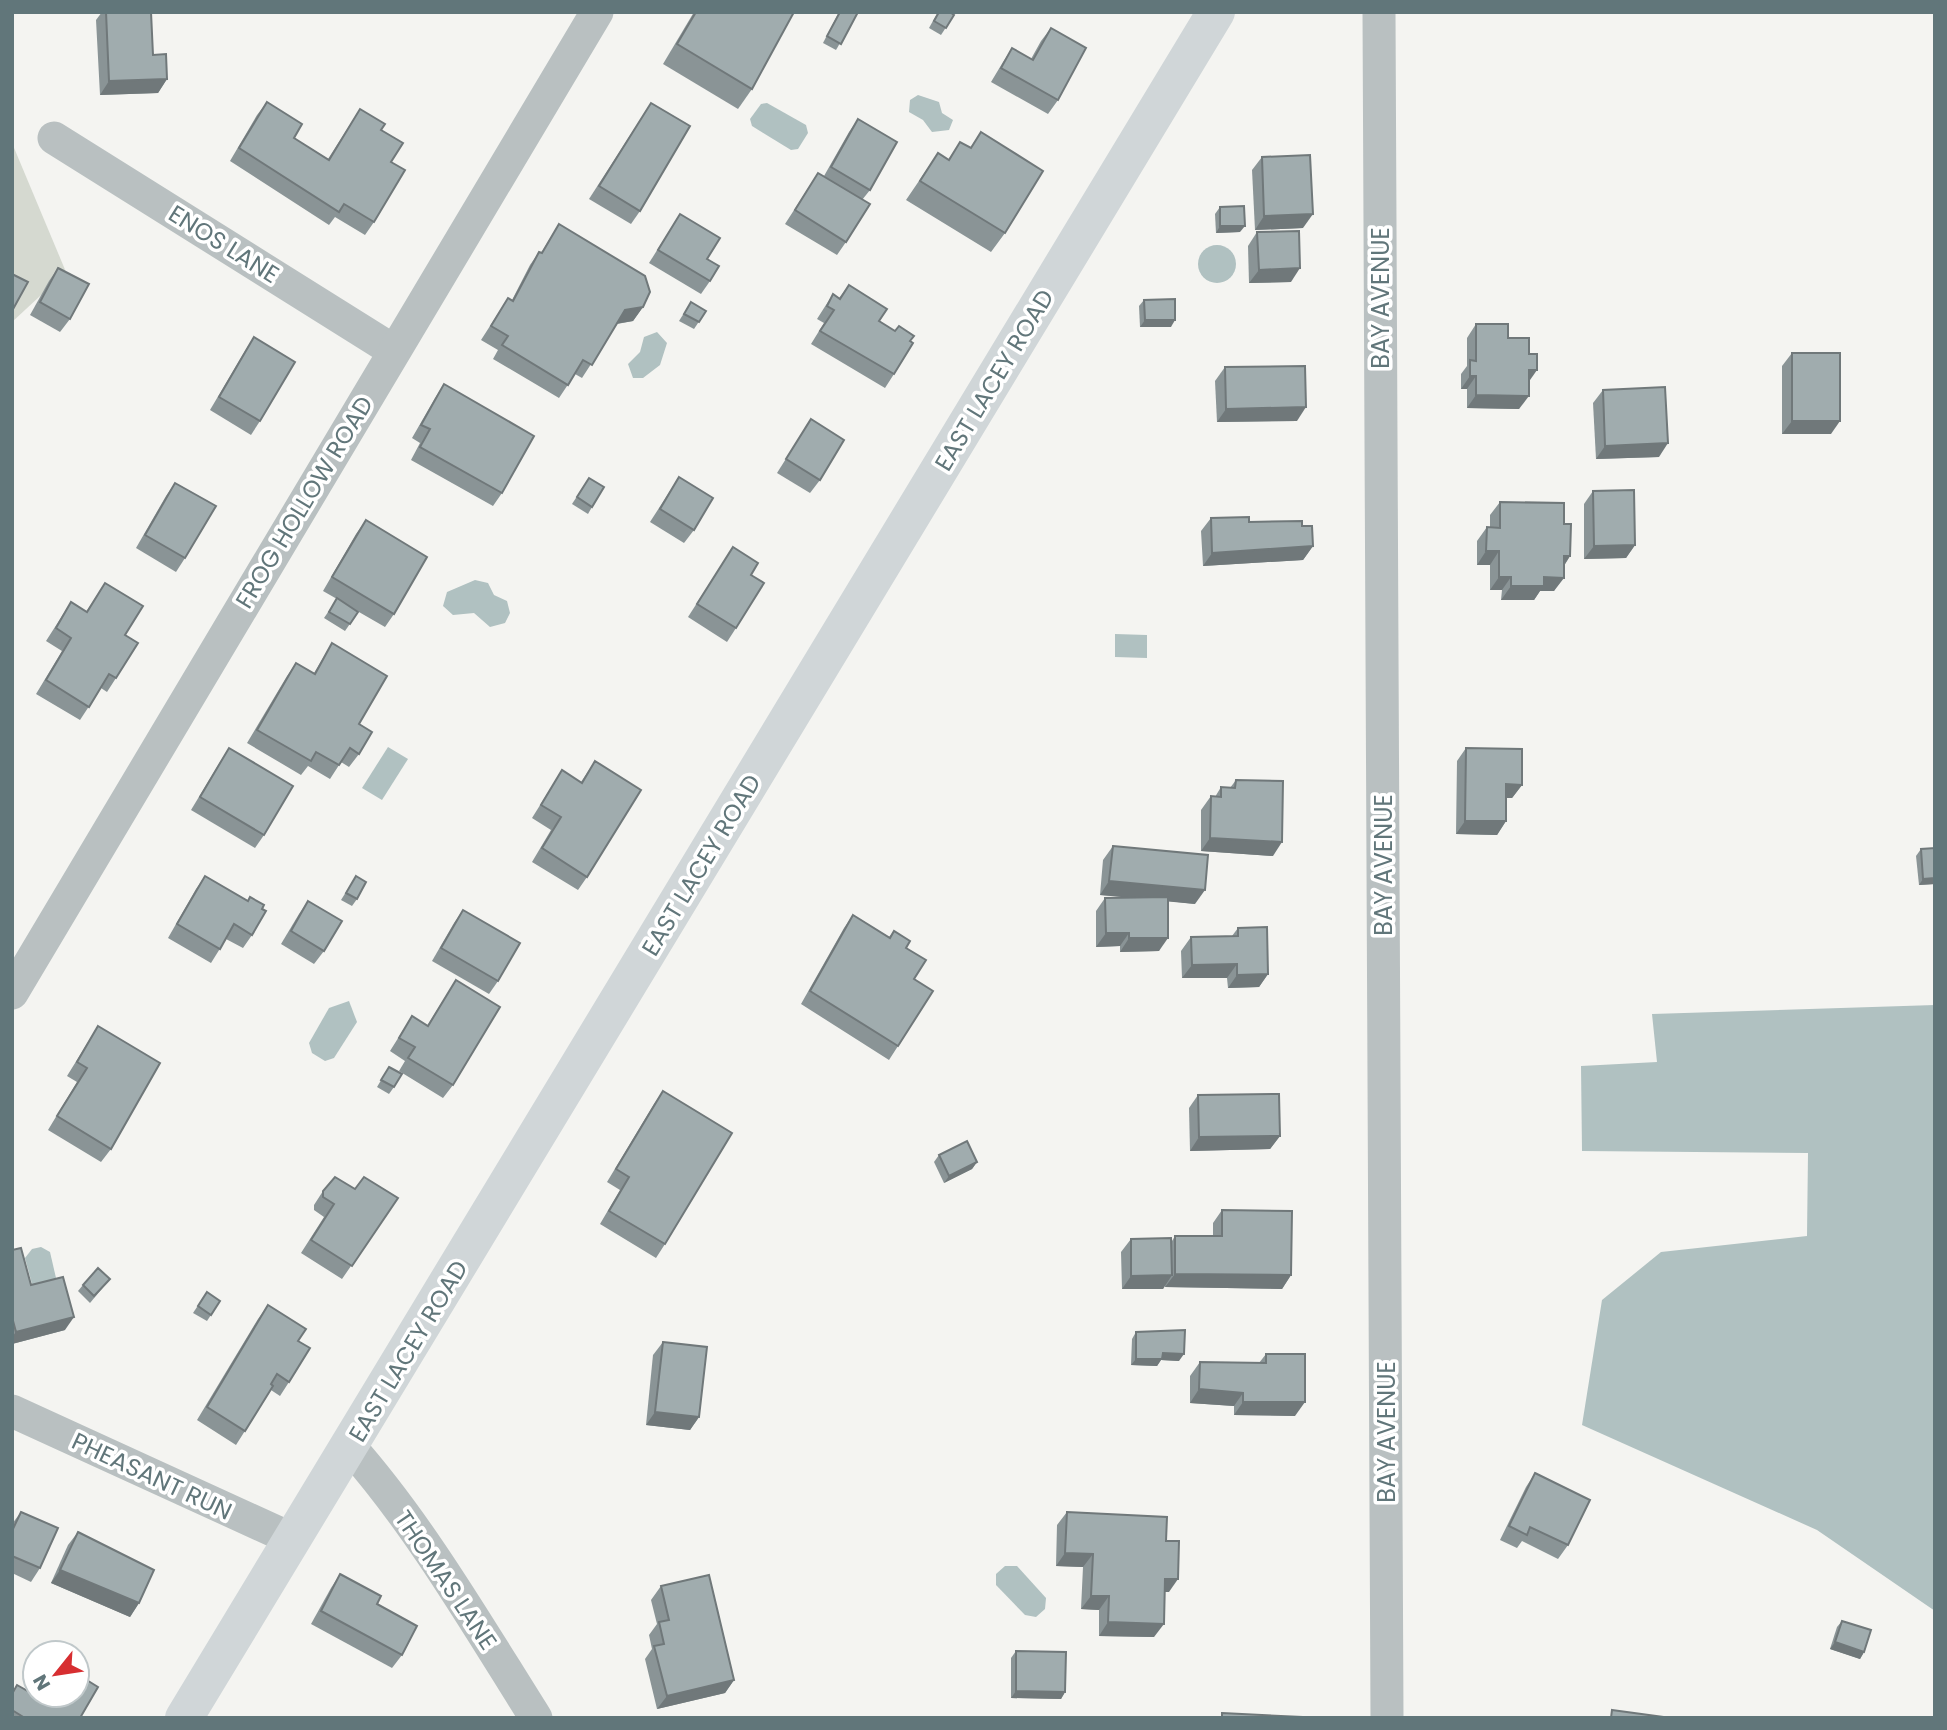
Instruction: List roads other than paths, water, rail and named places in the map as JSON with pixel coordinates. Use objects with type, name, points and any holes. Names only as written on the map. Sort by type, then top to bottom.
[{"type":"street","name":"FROG HOLLOW ROAD","points":[[12,993],[597,12]]},
{"type":"street","name":"EAST LACEY ROAD","points":[[184,1718],[1216,12]]},
{"type":"street","name":"BAY AVENUE","points":[[1379,12],[1387,1718]]},
{"type":"street","name":"ENOS LANE","points":[[54,138],[394,351]]},
{"type":"street","name":"PHEASANT RUN","points":[[12,1411],[292,1539]]},
{"type":"street","name":"THOMAS LANE","points":[[350,1447],[370,1470],[466,1607],[536,1718]]}]
